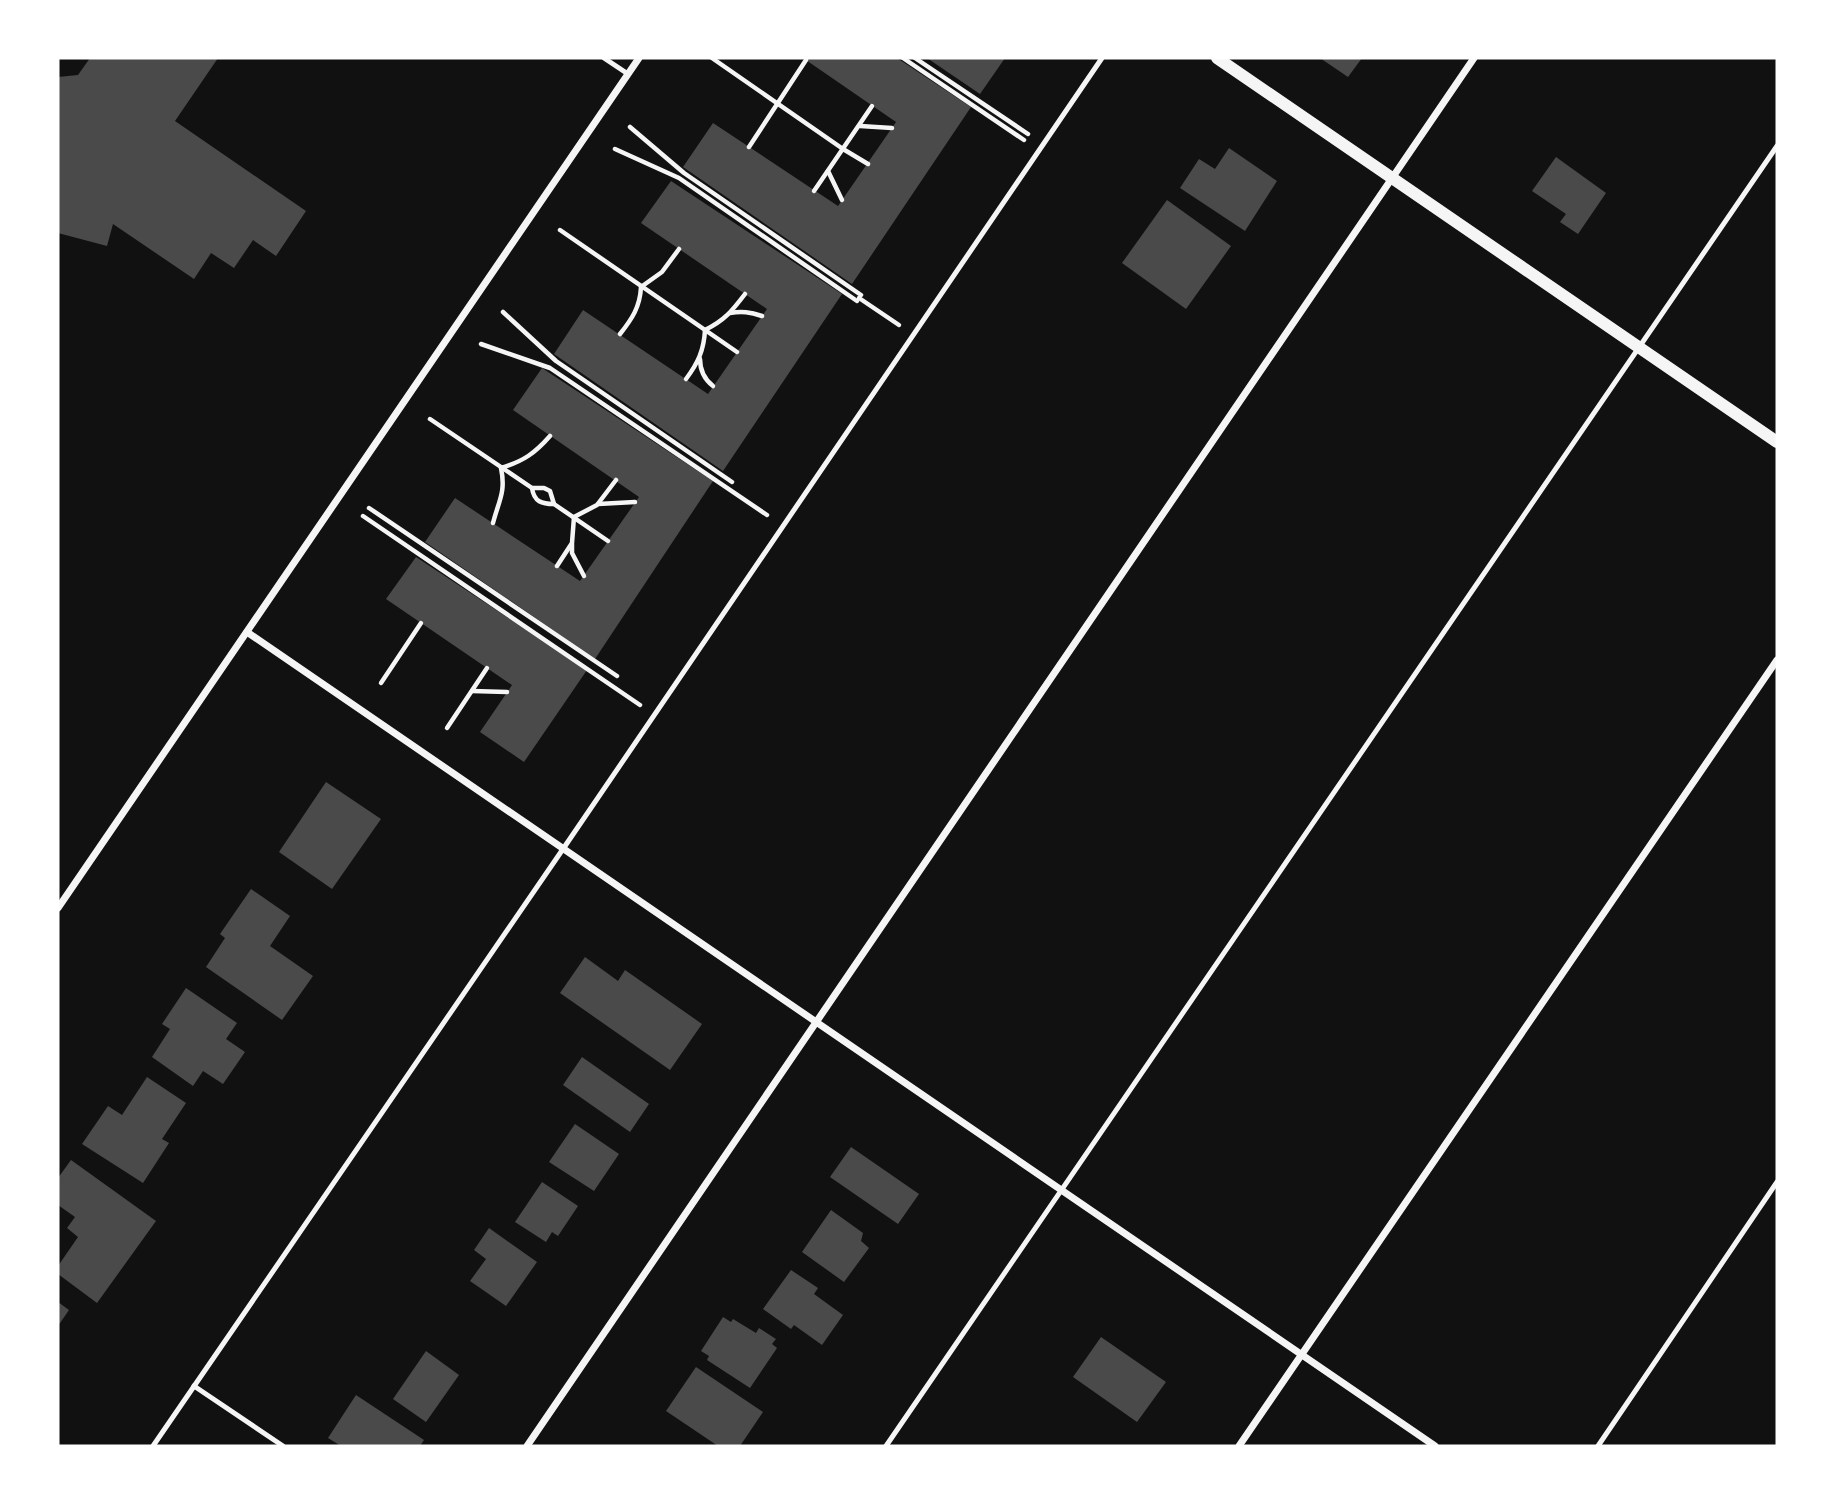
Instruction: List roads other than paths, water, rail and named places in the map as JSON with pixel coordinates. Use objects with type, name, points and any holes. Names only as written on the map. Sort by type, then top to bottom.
[{"type":"street","points":[[58,908],[639,58]]},
{"type":"street","points":[[1217,58],[1777,442]]},
{"type":"street","points":[[527,1446],[1474,58]]},
{"type":"street","points":[[247,632],[1435,1446]]},
{"type":"street","points":[[1239,1446],[1777,660]]},
{"type":"lane","points":[[604,58],[628,74]]},
{"type":"lane","points":[[153,1446],[1102,58]]},
{"type":"lane","points":[[886,1446],[1777,146]]},
{"type":"lane","points":[[1598,1446],[1777,1182]]},
{"type":"lane","points":[[194,1386],[283,1446]]}]
